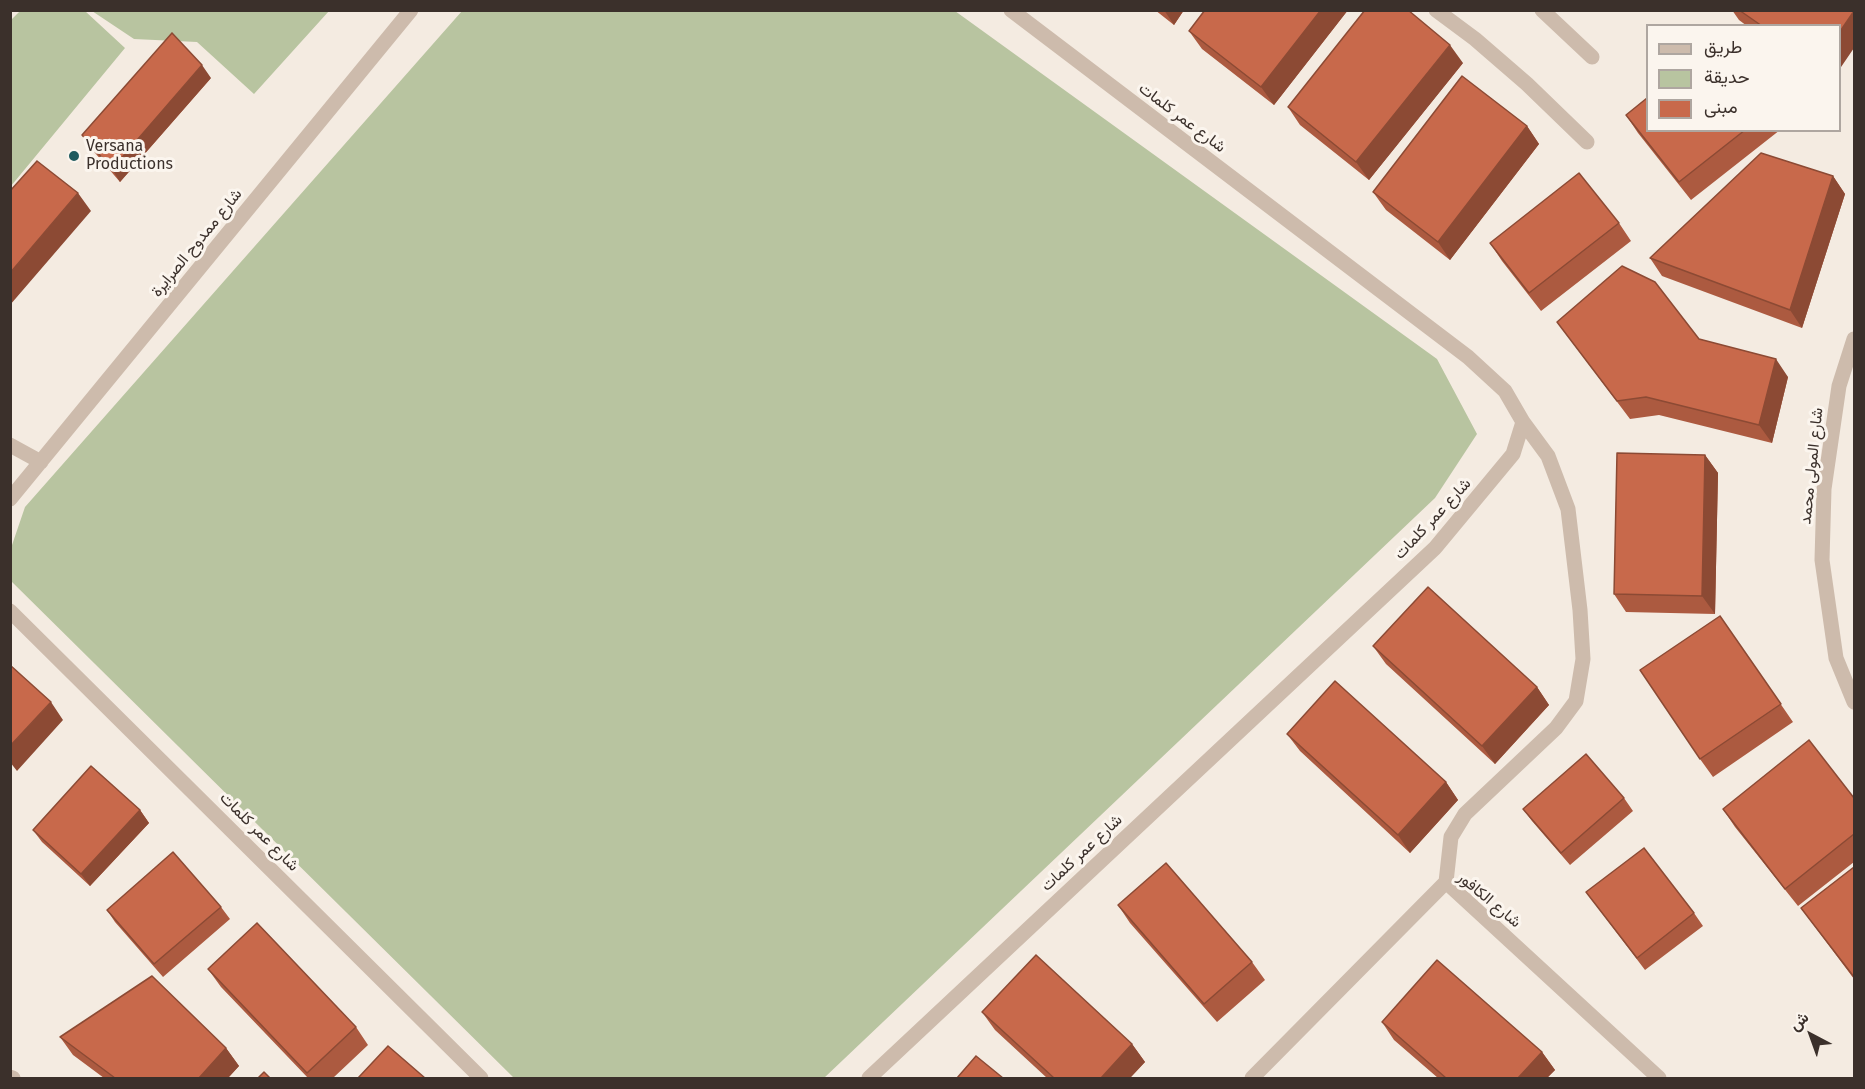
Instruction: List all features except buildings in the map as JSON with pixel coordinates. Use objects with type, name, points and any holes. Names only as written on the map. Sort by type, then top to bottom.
[{"type":"street","name":"شارع ممدوح الصرايرة","points":[[10,499],[411,10]]},
{"type":"street","name":"شارع عمر كلمات","points":[[869,1078],[1434,548],[1513,454],[1523,422],[1506,390],[1468,357],[1011,10]]},
{"type":"street","points":[[1436,10],[1527,84],[1587,142]]},
{"type":"street","points":[[1542,10],[1592,57]]},
{"type":"street","name":"شارع المولى محمد","points":[[1854,339],[1839,386],[1824,489],[1822,560],[1836,658],[1854,702]]},
{"type":"street","points":[[1446,882],[1452,837],[1466,814],[1556,728],[1576,701],[1583,659],[1580,610],[1568,509],[1548,456],[1523,422]]},
{"type":"street","points":[[10,445],[40,462]]},
{"type":"street","name":"شارع عمر كلمات","points":[[10,611],[481,1078]]},
{"type":"street","name":"شارع الكافور","points":[[1252,1078],[1446,882],[1659,1078]]},
{"type":"green space","points":[[20,11],[85,11],[125,48],[11,186],[11,20]]},
{"type":"green space","points":[[92,11],[329,11],[254,94],[197,42],[134,39]]},
{"type":"green space","points":[[462,11],[955,11],[1437,359],[1477,434],[1435,498],[824,1078],[514,1078],[11,581],[11,548],[25,507]]},
{"type":"place","name":"Versana Productions","points":[[74,156]]}]
